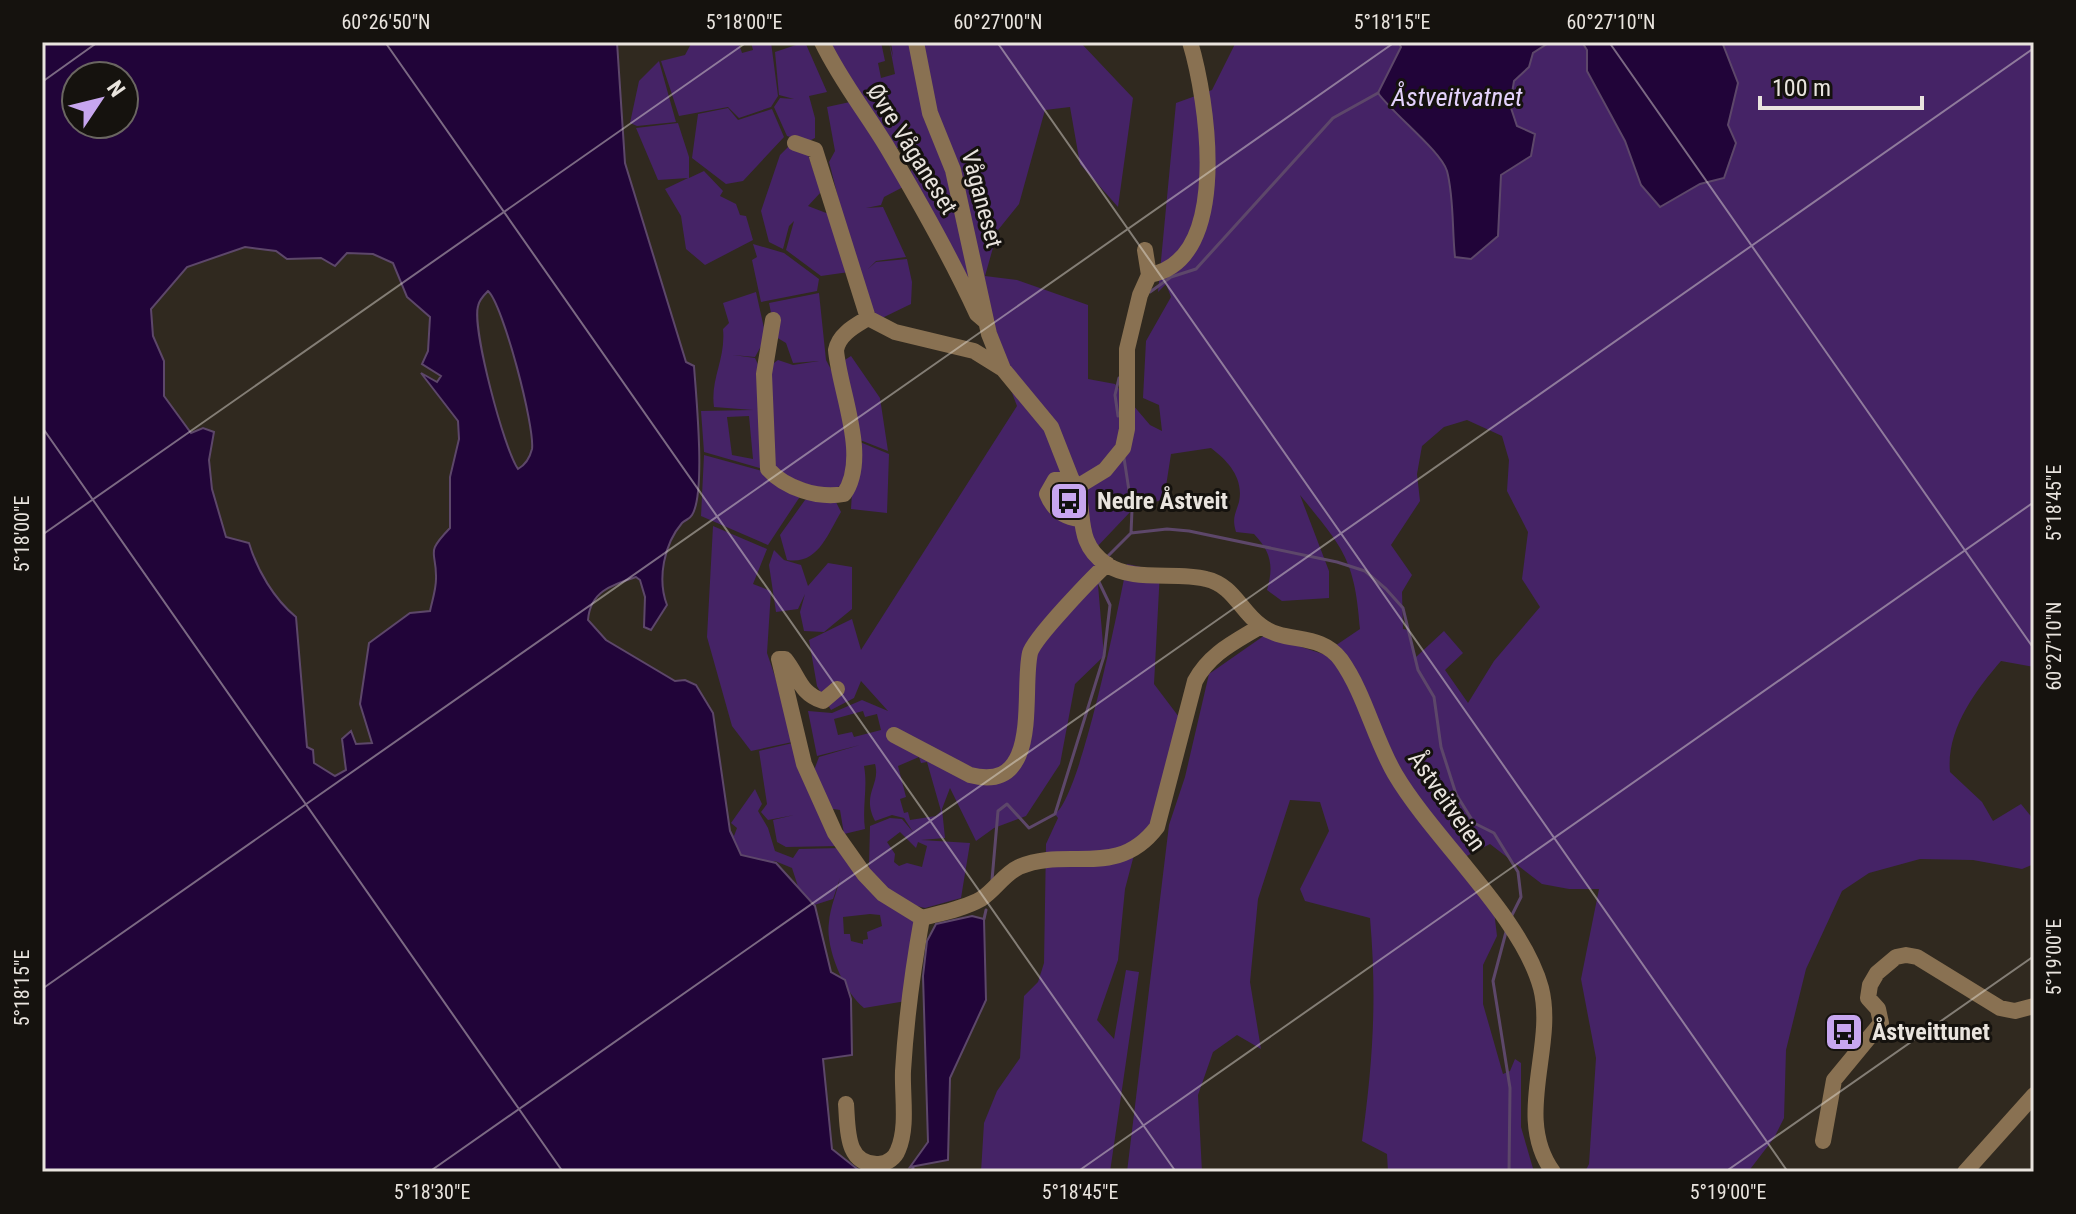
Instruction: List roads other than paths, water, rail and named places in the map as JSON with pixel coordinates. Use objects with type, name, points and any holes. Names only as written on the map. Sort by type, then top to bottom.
[{"type":"street","name":"Øvre Våganeset","points":[[822,42],[851,97],[885,143],[932,224],[977,314],[986,320]]},
{"type":"street","name":"Våganeset","points":[[916,42],[930,113],[953,170],[986,320],[1003,369]]},
{"type":"street","points":[[1149,275],[1163,270],[1180,256],[1195,238],[1201,223],[1207,139],[1190,42]]},
{"type":"street","points":[[773,320],[764,374],[768,469],[777,479],[792,486],[825,495],[844,494],[852,467],[852,436],[836,359],[837,344],[868,318],[815,150],[795,143]]},
{"type":"street","points":[[1079,519],[1059,512],[1047,494],[1055,480],[1074,482],[1105,470],[1123,448],[1127,429],[1127,349],[1140,295],[1149,275],[1145,250]]},
{"type":"street","name":"Våganeset","points":[[868,318],[895,332],[974,351],[1003,369],[1051,427],[1074,482]]},
{"type":"street","points":[[837,689],[823,701],[805,693],[790,664],[779,659],[804,764],[838,840],[883,894],[922,918],[980,899],[1016,868],[1116,856],[1135,850],[1146,841],[1157,827],[1195,681],[1215,654],[1261,626],[1231,591],[1210,579],[1125,573],[1101,565],[1087,545],[1079,519],[1074,482]]},
{"type":"street","points":[[894,735],[970,775],[981,778],[1010,768],[1017,760],[1026,726],[1030,653],[1101,565]]},
{"type":"street","name":"Åstveitveien","points":[[1261,626],[1280,635],[1322,644],[1341,660],[1394,772],[1529,955],[1542,991],[1535,1113],[1539,1140],[1553,1172]]},
{"type":"street","points":[[846,1104],[849,1145],[858,1158],[874,1164],[885,1163],[894,1157],[901,1132],[904,1061],[922,918]]},
{"type":"street","points":[[1823,1141],[1834,1080],[1881,1023],[1878,1009],[1868,998],[1870,985],[1877,973],[1896,957],[1917,957],[2000,1008],[2015,1011],[2034,1006]]},
{"type":"street","points":[[1965,1172],[2034,1095]]},
{"type":"water","points":[[42,42],[617,42],[625,163],[686,362],[694,366],[699,444],[698,487],[692,515],[676,531],[667,551],[663,584],[667,605],[651,630],[644,627],[645,597],[640,580],[636,577],[597,596],[588,620],[606,640],[675,681],[685,680],[696,685],[713,713],[730,831],[741,855],[776,863],[815,906],[831,972],[845,980],[851,999],[852,1055],[823,1059],[832,1149],[861,1172],[42,1172]],"holes":[[[245,247],[276,251],[287,259],[321,258],[335,266],[347,253],[373,254],[393,263],[407,297],[430,317],[428,351],[422,364],[441,376],[437,382],[421,373],[458,421],[459,439],[450,477],[450,528],[434,548],[436,583],[430,611],[410,613],[369,643],[360,704],[372,743],[356,744],[351,731],[342,739],[346,770],[335,776],[314,763],[313,750],[307,747],[296,617],[280,602],[267,583],[249,543],[226,537],[212,489],[209,460],[214,432],[203,428],[191,433],[164,396],[164,361],[153,336],[151,309],[187,267]],[[488,291],[502,318],[517,367],[532,436],[532,449],[518,469],[498,415],[484,362],[477,319],[478,306]]]},
{"type":"water","name":"Åstveitvatnet","points":[[1398,42],[1550,42],[1533,53],[1529,67],[1514,81],[1510,105],[1517,126],[1535,134],[1531,156],[1501,175],[1498,236],[1471,259],[1455,257],[1451,192],[1443,163],[1378,93],[1401,47]]},
{"type":"water","name":"Åstveitvatnet","points":[[1582,42],[1722,42],[1738,83],[1728,125],[1736,143],[1724,178],[1700,184],[1660,207],[1641,185],[1625,141],[1587,71],[1587,50]]},
{"type":"water","points":[[972,916],[984,919],[986,1000],[950,1078],[948,1160],[910,1167],[928,1142],[923,976],[927,941],[936,924]]},
{"type":"waterway","points":[[1150,292],[1171,277],[1196,269],[1333,118],[1378,93]]},
{"type":"waterway","points":[[1118,416],[1115,395],[1119,378]]},
{"type":"waterway","points":[[1124,458],[1132,510],[1131,533]]},
{"type":"waterway","points":[[1106,558],[1131,533],[1167,529],[1189,531],[1337,562],[1365,571],[1386,589],[1403,608],[1418,670],[1434,697],[1441,747],[1456,794],[1474,823],[1494,833],[1518,872],[1521,897],[1511,917]]},
{"type":"waterway","points":[[992,880],[998,811],[1007,804],[1029,828],[1055,814],[1104,656],[1110,605],[1098,580]]},
{"type":"waterway","points":[[984,919],[986,910]]},
{"type":"waterway","points":[[1506,932],[1493,981],[1510,1088],[1509,1172]]},
{"type":"waterway","points":[[912,1172],[913,1168]]},
{"type":"place","name":"Nedre Åstveit","points":[[1069,501]]},
{"type":"place","name":"Åstveittunet","points":[[1844,1032]]}]
